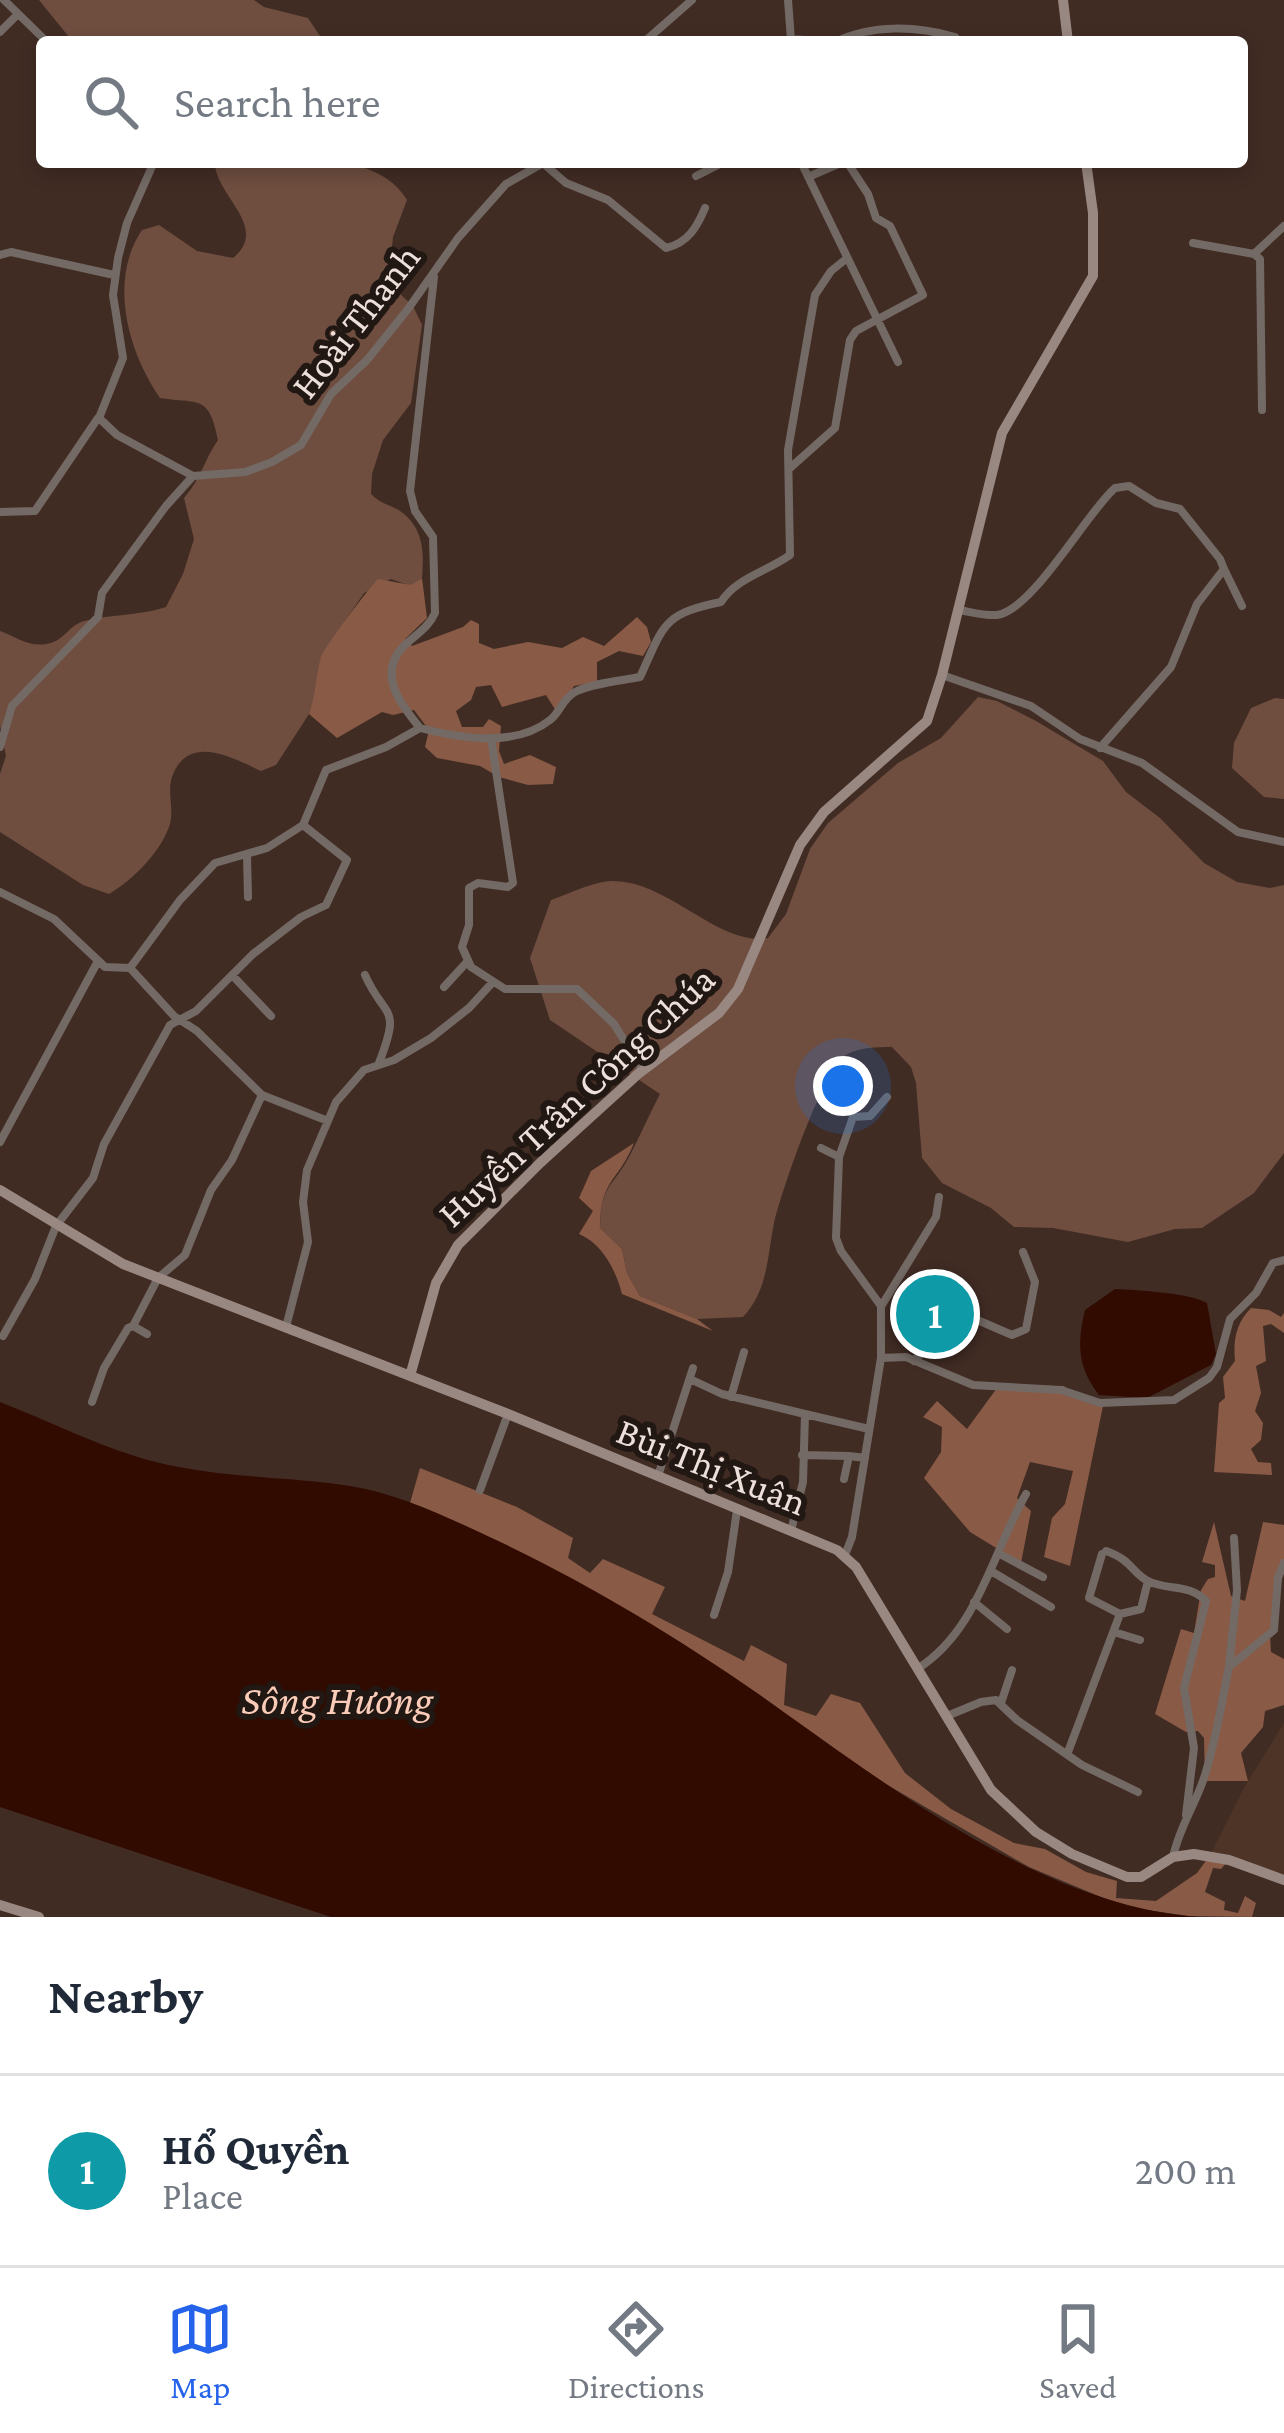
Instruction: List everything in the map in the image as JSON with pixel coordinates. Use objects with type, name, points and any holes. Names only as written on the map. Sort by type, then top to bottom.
[{"type":"street","points":[[4,0],[41,36]]},
{"type":"street","points":[[651,36],[692,0]]},
{"type":"street","points":[[788,0],[791,36]]},
{"type":"street","points":[[1063,0],[1067,36]]},
{"type":"street","points":[[0,32],[18,14]]},
{"type":"street","points":[[853,36],[914,28],[950,36]]},
{"type":"street","points":[[0,512],[35,511],[98,418],[123,358],[114,275],[127,223],[151,168]]},
{"type":"street","name":"Hoài Thanh","points":[[193,476],[245,472],[302,445],[331,394],[367,360],[458,238],[506,184],[535,168]]},
{"type":"street","points":[[550,168],[566,183],[608,200],[666,248],[696,229],[705,208]]},
{"type":"street","points":[[696,176],[712,168]]},
{"type":"street","points":[[803,168],[898,362]]},
{"type":"street","points":[[808,177],[830,168]]},
{"type":"street","points":[[790,468],[835,428],[850,340],[864,324],[923,295],[890,226],[876,218],[868,194],[849,168]]},
{"type":"street","name":"Huyền Trân Công Chúa","points":[[410,1376],[436,1283],[458,1245],[539,1163],[643,1071],[719,1013],[738,989],[800,844],[824,812],[927,721],[1002,433],[1093,276],[1094,213],[1087,168]]},
{"type":"street","points":[[1254,254],[1284,226]]},
{"type":"street","points":[[1193,243],[1260,259],[1262,410]]},
{"type":"street","points":[[0,255],[8,251],[114,275]]},
{"type":"street","points":[[434,273],[410,491],[415,511],[433,537],[435,613],[398,652],[391,676],[394,692],[420,728],[454,737],[491,738],[529,731],[554,718],[560,705],[578,690],[640,676],[662,628],[684,610],[721,602],[729,589],[790,555],[788,450],[814,295],[831,271],[847,259]]},
{"type":"street","points":[[0,747],[12,706],[98,617],[102,593],[193,476],[117,435],[98,418]]},
{"type":"street","points":[[959,610],[994,615],[1007,611],[1051,568],[1109,492],[1122,486],[1180,509],[1224,569],[1242,606]]},
{"type":"street","points":[[1100,748],[1171,667],[1197,604],[1224,569]]},
{"type":"street","points":[[942,676],[1030,706],[1100,748],[1142,763],[1238,832],[1284,842]]},
{"type":"street","points":[[130,968],[212,866],[267,848],[303,825],[326,770],[420,728]]},
{"type":"street","points":[[491,738],[513,883],[469,888],[470,925],[462,941],[467,962],[492,983],[519,991],[577,989],[614,1024],[643,1071]]},
{"type":"street","points":[[3,1336],[35,1280],[56,1226],[93,1178],[104,1144],[170,1025],[196,1011],[301,917],[326,905],[346,857],[303,825]]},
{"type":"street","points":[[247,855],[248,897]]},
{"type":"street","points":[[0,892],[54,919],[105,967],[130,968],[262,1095],[328,1121]]},
{"type":"street","points":[[0,1142],[98,961]]},
{"type":"street","points":[[444,987],[467,962]]},
{"type":"street","points":[[232,975],[271,1016]]},
{"type":"street","points":[[365,975],[390,1016],[389,1038],[379,1064]]},
{"type":"street","points":[[286,1327],[308,1242],[303,1202],[307,1170],[336,1102],[360,1074],[430,1038],[492,983]]},
{"type":"street","points":[[92,1402],[104,1368],[128,1328],[134,1326],[158,1278],[185,1255],[211,1190],[232,1160],[262,1095]]},
{"type":"street","points":[[881,1306],[836,1238],[838,1157],[854,1117],[870,1115],[887,1096]]},
{"type":"street","points":[[821,1148],[838,1157]]},
{"type":"street","name":"Bùi Thị Xuân","points":[[0,1190],[56,1226],[158,1278],[508,1414],[845,1555],[991,1790],[1036,1832],[1072,1854],[1127,1877],[1155,1871],[1173,1857],[1210,1855],[1284,1880]]},
{"type":"street","points":[[845,1555],[852,1537],[881,1358],[881,1306],[936,1217],[939,1197]]},
{"type":"street","points":[[914,1360],[959,1312],[1012,1335],[1026,1329],[1035,1282],[1023,1252]]},
{"type":"street","points":[[881,1358],[914,1360],[973,1384],[1061,1390],[1100,1403],[1174,1400],[1209,1378],[1223,1355],[1230,1318],[1256,1293],[1274,1263],[1284,1260]]},
{"type":"street","points":[[134,1326],[147,1334]]},
{"type":"street","points":[[731,1397],[744,1352]]},
{"type":"street","points":[[658,1477],[692,1374],[731,1397],[869,1429]]},
{"type":"street","points":[[480,1490],[508,1414]]},
{"type":"street","points":[[790,1531],[803,1482],[805,1414]]},
{"type":"street","points":[[802,1455],[865,1458]]},
{"type":"street","points":[[844,1479],[849,1456]]},
{"type":"street","points":[[917,1669],[949,1646],[1026,1494]]},
{"type":"street","points":[[714,1615],[728,1572],[737,1510]]},
{"type":"street","points":[[1186,1815],[1204,1781],[1219,1727],[1237,1590],[1234,1538]]},
{"type":"street","points":[[1148,1581],[1141,1609],[1120,1614],[1089,1598],[1104,1552],[1131,1562],[1148,1581],[1191,1590],[1205,1601],[1184,1688],[1194,1759],[1186,1815],[1173,1857]]},
{"type":"street","points":[[998,1553],[1042,1577]]},
{"type":"street","points":[[1229,1667],[1274,1630],[1284,1563]]},
{"type":"street","points":[[991,1571],[1051,1607]]},
{"type":"street","points":[[974,1602],[1007,1629]]},
{"type":"street","points":[[1068,1753],[1120,1614]]},
{"type":"street","points":[[1114,1632],[1140,1640]]},
{"type":"street","points":[[1001,1702],[1012,1670]]},
{"type":"street","points":[[946,1717],[981,1702],[1001,1702],[1017,1720],[1091,1770],[1138,1792]]},
{"type":"street","points":[[0,1905],[14,1914],[39,1917]]},
{"type":"shaded area","points":[[39,0],[254,0],[308,18],[320,36],[68,36]]},
{"type":"shaded area","points":[[216,168],[364,168],[392,182],[407,200],[393,237],[388,283],[413,306],[422,325],[411,403],[383,440],[371,494],[400,511],[416,528],[422,578],[411,586],[391,579],[364,593],[322,655],[309,714],[276,765],[261,771],[212,752],[189,755],[179,763],[172,777],[166,834],[145,864],[109,894],[83,885],[0,832],[0,774],[6,756],[0,726],[0,631],[28,643],[52,643],[87,620],[166,607],[183,574],[194,539],[184,498],[218,440],[206,408],[160,398],[131,338],[124,293],[132,250],[142,230],[159,225],[197,251],[233,258],[243,246],[244,223]]},
{"type":"shaded area","points":[[422,578],[427,618],[405,639],[412,646],[471,620],[479,624],[479,643],[494,649],[528,642],[562,648],[583,637],[604,646],[637,617],[647,627],[651,642],[643,656],[619,651],[597,662],[597,682],[574,686],[558,714],[546,695],[502,707],[491,685],[476,687],[471,700],[456,711],[462,727],[483,727],[489,719],[501,726],[499,751],[504,764],[530,755],[556,767],[553,784],[528,785],[480,766],[437,758],[425,747],[429,730],[414,710],[393,715],[382,712],[337,738],[309,714],[321,657],[373,584],[378,579],[411,585]]},
{"type":"shaded area","points":[[978,697],[997,701],[1103,761],[1126,792],[1160,818],[1204,863],[1237,882],[1270,888],[1284,885],[1284,1153],[1254,1193],[1202,1228],[1175,1229],[1128,1242],[1053,1228],[1014,1227],[991,1208],[942,1183],[922,1158],[911,1067],[892,1047],[862,1049],[837,1065],[815,1106],[778,1208],[762,1285],[743,1317],[697,1319],[640,1296],[627,1273],[622,1249],[600,1228],[601,1214],[605,1195],[660,1094],[550,1020],[530,958],[551,900],[590,885],[634,884],[731,933],[768,938],[786,914],[810,849],[828,823],[898,763],[941,738]]},
{"type":"shaded area","points":[[1284,699],[1284,799],[1264,797],[1232,768],[1234,743],[1251,708]]},
{"type":"shaded area","points":[[634,1143],[603,1199],[600,1228],[622,1249],[627,1273],[640,1296],[697,1319],[713,1331],[622,1294],[607,1259],[579,1234],[593,1211],[579,1198],[591,1171]]},
{"type":"shaded area","points":[[1251,1308],[1281,1317],[1284,1313],[1284,1333],[1271,1324],[1263,1326],[1266,1361],[1256,1366],[1261,1393],[1255,1411],[1263,1423],[1261,1440],[1251,1449],[1258,1462],[1271,1463],[1272,1475],[1214,1472],[1219,1403],[1225,1398],[1223,1377],[1235,1361],[1237,1332]]},
{"type":"shaded area","points":[[1064,1386],[1103,1406],[1070,1566],[1044,1557],[1052,1518],[1065,1504],[1073,1471],[1030,1462],[1017,1498],[1031,1511],[1021,1563],[970,1532],[924,1478],[941,1452],[942,1427],[923,1417],[937,1401],[967,1429],[997,1388]]},
{"type":"shaded area","points":[[420,1468],[517,1507],[573,1538],[568,1558],[590,1573],[603,1559],[665,1587],[652,1614],[744,1661],[751,1645],[787,1664],[784,1705],[816,1716],[831,1694],[860,1703],[905,1773],[951,1809],[1014,1843],[1045,1849],[1086,1872],[1117,1881],[1116,1898],[1156,1901],[1197,1873],[1210,1855],[1229,1860],[1221,1869],[1213,1868],[1205,1892],[1225,1902],[1224,1910],[1238,1913],[1245,1896],[1256,1903],[1252,1917],[1189,1916],[1125,1907],[1029,1867],[884,1783],[681,1643],[547,1566],[410,1503]]},
{"type":"shaded area","points":[[1214,1522],[1231,1596],[1245,1601],[1263,1522],[1284,1525],[1284,1564],[1270,1635],[1271,1652],[1284,1659],[1284,1705],[1265,1711],[1263,1727],[1241,1753],[1248,1781],[1205,1781],[1204,1738],[1198,1731],[1186,1732],[1155,1714],[1181,1629],[1194,1633],[1201,1590],[1215,1577],[1215,1565],[1202,1562]]},
{"type":"shaded area","points":[[1284,1723],[1284,1880],[1210,1855]]},
{"type":"water","points":[[1115,1289],[1176,1294],[1207,1303],[1216,1354],[1211,1365],[1147,1398],[1099,1395],[1083,1365],[1082,1322],[1085,1310]]},
{"type":"water","name":"Sông Hương","points":[[0,1402],[156,1462],[350,1486],[442,1515],[630,1611],[967,1835],[1081,1890],[1140,1908],[1199,1917],[331,1917],[0,1807]]},
{"type":"place","name":"Hổ Quyền","points":[[935,1314]]}]
